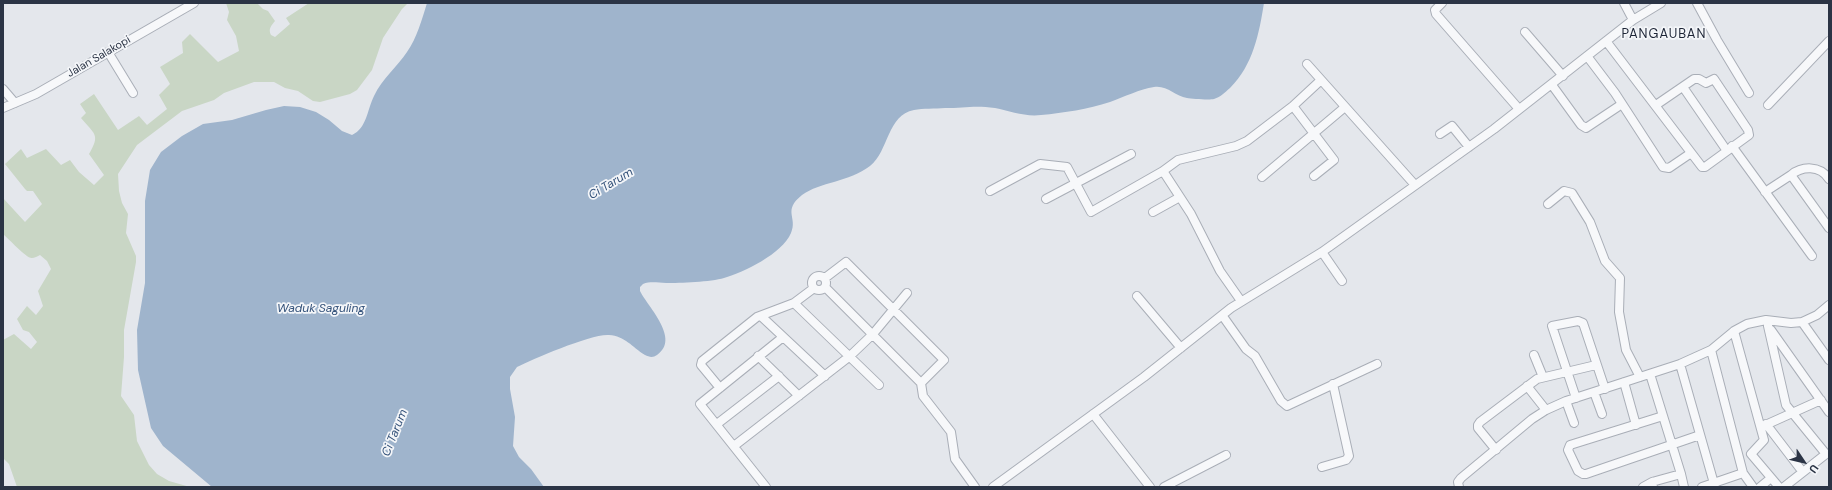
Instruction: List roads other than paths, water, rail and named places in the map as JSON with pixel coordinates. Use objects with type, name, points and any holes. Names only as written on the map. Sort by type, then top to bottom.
[{"type":"street","name":"Jalan Salakopi","points":[[3,108],[36,94],[194,3]]},
{"type":"street","points":[[1441,3],[1435,10],[1436,14],[1519,109]]},
{"type":"street","points":[[1624,3],[1633,20]]},
{"type":"street","points":[[993,487],[1181,348],[1241,301],[1322,252],[1469,147],[1552,85],[1633,20],[1661,3]]},
{"type":"street","points":[[1698,3],[1717,40],[1749,93]]},
{"type":"street","points":[[1525,32],[1563,76]]},
{"type":"street","points":[[1606,41],[1703,168],[1749,136],[1750,133],[1715,80],[1712,79],[1706,83],[1699,79],[1694,79],[1656,105]]},
{"type":"street","points":[[1768,105],[1829,41]]},
{"type":"street","points":[[108,52],[133,93]]},
{"type":"street","points":[[1587,56],[1622,104],[1663,167],[1669,168],[1691,153]]},
{"type":"street","points":[[1307,64],[1415,185]]},
{"type":"street","points":[[990,191],[1040,164],[1067,167],[1091,212],[1163,171],[1181,159],[1240,144],[1263,130],[1293,106],[1321,80]]},
{"type":"street","points":[[1552,85],[1582,125],[1586,128],[1622,104]]},
{"type":"street","points":[[1683,87],[1765,192],[1812,256]]},
{"type":"street","points":[[3,89],[16,103]]},
{"type":"street","points":[[1293,106],[1334,160],[1314,176]]},
{"type":"street","points":[[1262,177],[1345,106]]},
{"type":"street","points":[[1440,134],[1452,126],[1469,147]]},
{"type":"street","points":[[1046,199],[1131,154]]},
{"type":"street","points":[[1765,192],[1800,169],[1806,168],[1822,172],[1829,179]]},
{"type":"street","points":[[1163,171],[1191,214],[1220,271],[1241,301]]},
{"type":"street","points":[[1791,175],[1829,228]]},
{"type":"street","points":[[1548,204],[1564,191],[1572,193],[1590,222],[1605,261],[1618,275],[1621,284],[1619,312],[1626,350],[1640,377]]},
{"type":"street","points":[[1153,212],[1180,197]]},
{"type":"street","points":[[1322,252],[1342,281]]},
{"type":"street","points":[[825,278],[846,262],[944,360],[922,383]]},
{"type":"street","points":[[814,288],[812,281],[815,277],[820,276],[825,278]]},
{"type":"street","points":[[814,288],[821,290],[825,287],[827,282],[825,278]]},
{"type":"street","points":[[825,287],[922,383],[923,396],[951,432],[955,459],[975,487]]},
{"type":"street","points":[[720,388],[702,365],[702,361],[757,317],[762,317],[794,303],[814,288]]},
{"type":"street","points":[[734,446],[850,356],[873,334],[907,293]]},
{"type":"street","points":[[1138,296],[1181,348]]},
{"type":"street","points":[[794,303],[880,385]]},
{"type":"street","points":[[1459,487],[1458,483],[1460,479],[1532,419],[1546,410],[1566,401],[1680,364],[1711,350],[1734,331],[1747,324],[1802,322],[1817,316],[1828,308]]},
{"type":"street","points":[[1222,315],[1246,349],[1256,357],[1284,404],[1290,406],[1377,364]]},
{"type":"street","points":[[762,317],[825,376]]},
{"type":"street","points":[[1576,398],[1552,326],[1578,321],[1583,323],[1605,389]]},
{"type":"street","points":[[1802,322],[1829,360]]},
{"type":"street","points":[[1767,323],[1829,412]]},
{"type":"street","points":[[1767,323],[1786,402],[1791,412],[1827,456],[1802,472],[1784,487]]},
{"type":"street","points":[[1734,331],[1763,426],[1764,440]]},
{"type":"street","points":[[766,487],[700,404],[783,337]]},
{"type":"street","points":[[1711,350],[1743,473],[1753,487]]},
{"type":"street","points":[[1534,355],[1543,377]]},
{"type":"street","points":[[758,356],[799,396]]},
{"type":"street","points":[[1680,364],[1715,485]]},
{"type":"street","points":[[1496,450],[1479,429],[1479,424],[1527,386],[1543,377],[1596,365]]},
{"type":"street","points":[[1650,374],[1684,487]]},
{"type":"street","points":[[717,424],[779,376]]},
{"type":"street","points":[[1624,382],[1636,425]]},
{"type":"street","points":[[1322,467],[1347,459],[1349,456],[1333,384]]},
{"type":"street","points":[[1527,386],[1546,410]]},
{"type":"street","points":[[1594,392],[1602,414]]},
{"type":"street","points":[[1763,426],[1791,412],[1821,400]]},
{"type":"street","points":[[1566,401],[1574,423]]},
{"type":"street","points":[[1093,414],[1150,487]]},
{"type":"street","points":[[1663,416],[1570,445],[1568,450],[1578,471],[1586,474],[1700,435]]},
{"type":"street","points":[[1763,426],[1774,435],[1802,472]]},
{"type":"street","points":[[1739,459],[1751,454],[1764,440],[1774,435]]},
{"type":"street","points":[[1751,454],[1779,487]]},
{"type":"street","points":[[1164,487],[1226,455]]},
{"type":"street","points":[[1702,487],[1715,485],[1743,473]]},
{"type":"street","points":[[1643,487],[1653,485],[1681,474]]},
{"type":"street","points":[[1760,487],[1771,478]]},
{"type":"water","name":"Waduk Saguling","points":[[427,3],[1264,3],[1260,26],[1250,59],[1238,79],[1221,96],[1214,99],[1187,98],[1167,89],[1154,87],[1143,89],[1093,107],[1050,114],[1029,115],[988,107],[921,109],[905,113],[893,126],[881,152],[870,166],[844,179],[817,187],[802,195],[796,201],[792,210],[793,227],[791,233],[780,248],[762,261],[752,267],[724,278],[695,282],[652,282],[643,284],[640,287],[640,291],[660,323],[666,340],[663,348],[654,357],[645,355],[620,337],[601,335],[563,347],[517,367],[510,377],[510,389],[515,417],[513,446],[519,457],[531,469],[544,487],[212,487],[163,446],[151,428],[138,370],[137,330],[145,283],[145,201],[150,170],[161,152],[182,136],[203,124],[232,120],[284,106],[300,107],[316,112],[329,120],[342,131],[352,135],[357,132],[364,123],[377,90],[411,47]]},
{"type":"district","name":"PANGAUBAN","points":[[1664,35]]},
{"type":"water label","name":"Ci Tarum","points":[[611,184]]},
{"type":"water label","name":"Ci Tarum","points":[[395,433]]}]
